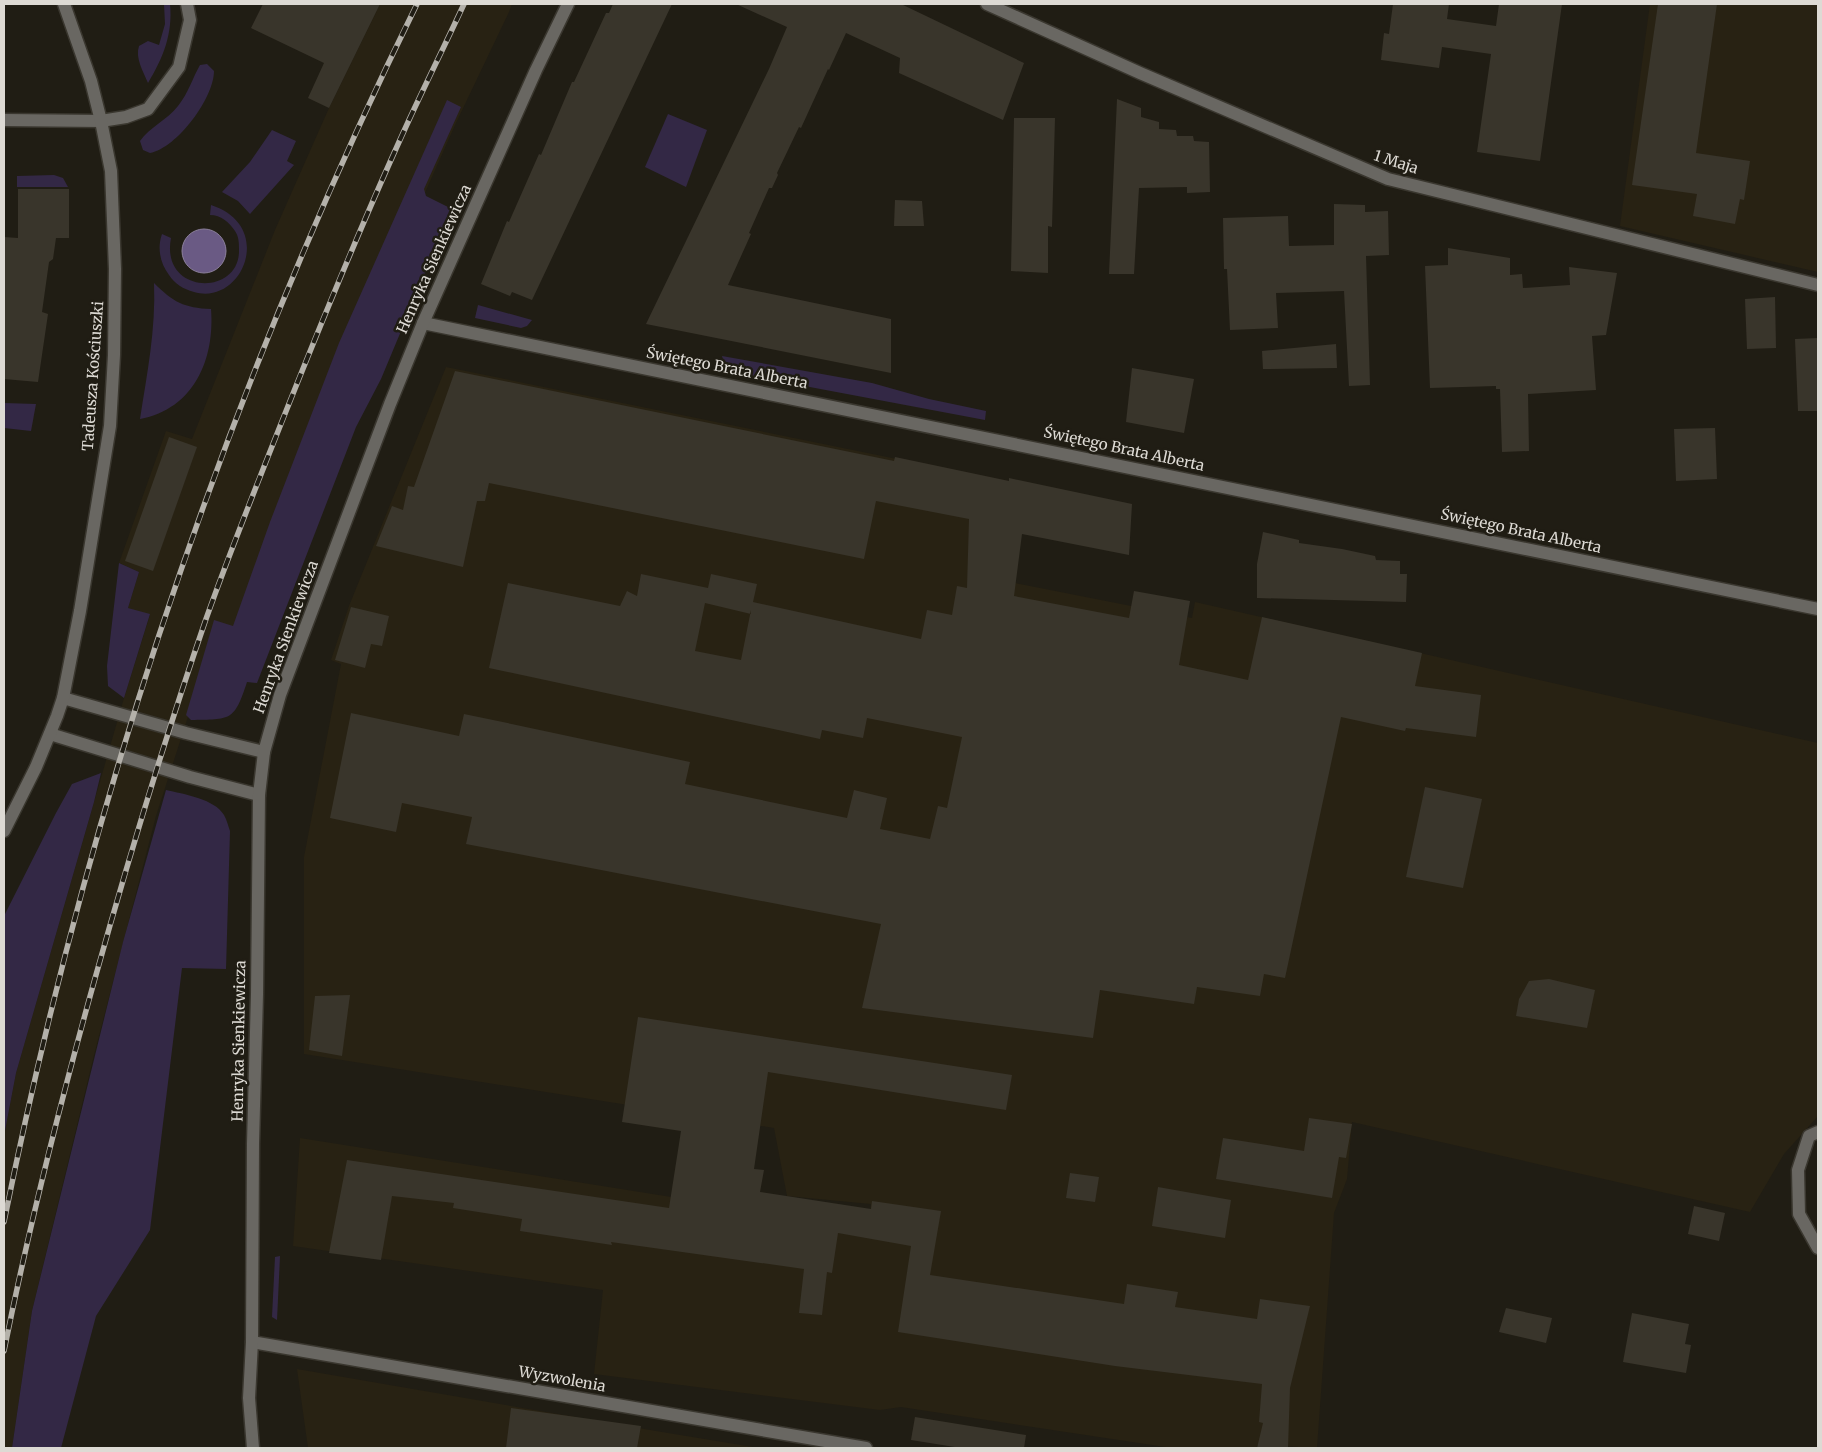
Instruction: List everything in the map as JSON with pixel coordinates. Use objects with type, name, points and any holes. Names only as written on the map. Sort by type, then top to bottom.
[{"type":"street","name":"Tadeusza Kościuszki","points":[[4,831],[36,767],[63,698],[80,611],[110,426],[114,355],[115,269],[111,171],[91,82],[64,4]]},
{"type":"street","points":[[4,120],[101,121],[126,117],[148,109],[179,67],[190,20],[187,4]]},
{"type":"street","name":"Henryka Sienkiewicza","points":[[252,1448],[249,1398],[252,1342],[252,1213],[259,795],[264,752],[280,695],[390,404],[423,323],[532,79],[568,4]]},
{"type":"street","name":"1 Maja","points":[[987,4],[1149,77],[1388,179],[1818,285]]},
{"type":"street","name":"Świętego Brata Alberta","points":[[423,323],[1818,608]]},
{"type":"street","points":[[63,698],[186,733],[264,752]]},
{"type":"street","points":[[50,734],[218,785],[259,795]]},
{"type":"street","points":[[1818,1132],[1809,1136],[1798,1170],[1799,1214],[1818,1248]]},
{"type":"street","name":"Wyzwolenia","points":[[252,1342],[866,1448]]},
{"type":"shaded area","points":[[164,4],[170,4],[171,15],[168,36],[162,55],[148,83],[140,64],[139,46],[148,41],[159,45],[165,24]]},
{"type":"shaded area","points":[[380,4],[512,4],[416,213],[240,641],[214,636],[156,816],[94,1055],[32,1311],[12,1448],[4,1448],[4,1136],[16,1073],[124,698],[150,615],[128,608],[139,572],[119,563],[166,431],[192,439],[275,230],[329,108]]},
{"type":"shaded area","points":[[1650,4],[1818,4],[1818,272],[1620,226]]},
{"type":"shaded area","points":[[207,64],[214,71],[212,82],[208,94],[192,120],[182,132],[161,149],[150,153],[143,150],[140,141],[178,106],[188,91],[200,65]]},
{"type":"shaded area","points":[[447,100],[461,107],[424,189],[426,196],[452,209],[381,379],[356,427],[257,683],[247,682],[238,705],[229,716],[215,719],[191,720],[186,715],[214,620],[233,626],[270,522],[339,343]]},
{"type":"shaded area","points":[[668,114],[707,130],[686,187],[645,167]]},
{"type":"shaded area","points":[[272,130],[296,141],[287,161],[294,165],[250,214],[238,201],[222,192],[250,162]]},
{"type":"shaded area","points":[[54,175],[63,178],[68,187],[17,187],[17,176]]},
{"type":"shaded area","points":[[211,205],[231,215],[243,229],[247,245],[245,262],[238,276],[226,287],[211,293],[194,292],[183,288],[171,278],[160,255],[160,239],[162,234],[171,238],[171,257],[177,271],[188,279],[201,283],[215,282],[227,276],[236,265],[239,242],[235,231],[227,222],[218,216],[210,215]]},
{"type":"shaded area","points":[[208,229],[220,235],[225,242],[225,260],[220,267],[213,272],[200,273],[192,270],[185,263],[182,247],[185,239],[192,232]]},
{"type":"shaded area","points":[[154,283],[167,295],[180,303],[211,309],[211,328],[205,363],[187,393],[174,405],[159,413],[140,419],[152,334]]},
{"type":"shaded area","points":[[478,305],[532,320],[527,326],[521,328],[475,318]]},
{"type":"shaded area","points":[[722,356],[872,383],[929,399],[986,411],[985,420],[741,374],[726,370]]},
{"type":"shaded area","points":[[446,367],[1005,481],[1005,581],[1192,618],[1195,602],[1818,743],[1818,1116],[1784,1154],[1750,1212],[1352,1122],[1347,1179],[1334,1213],[1317,1448],[1258,1445],[1256,1448],[1172,1448],[901,1407],[880,1410],[594,1374],[603,1290],[293,1246],[300,1138],[785,1215],[784,1225],[867,1237],[871,1204],[787,1196],[774,1128],[304,1054],[304,857],[341,664],[331,660],[349,606]]},
{"type":"shaded area","points":[[4,403],[36,404],[31,431],[4,428]]},
{"type":"shaded area","points":[[119,563],[139,572],[128,608],[150,614],[124,698],[108,686],[107,666]]},
{"type":"shaded area","points":[[101,773],[16,1073],[4,1136],[4,916],[72,784]]},
{"type":"shaded area","points":[[166,790],[189,795],[214,805],[220,809],[227,821],[230,831],[226,969],[182,968],[150,1230],[96,1316],[61,1448],[12,1448],[32,1311],[123,942]]},
{"type":"shaded area","points":[[280,1256],[277,1320],[272,1317],[275,1257]]},
{"type":"shaded area","points":[[297,1369],[662,1432],[759,1448],[308,1448]]},
{"type":"building","points":[[263,4],[380,4],[329,108],[308,98],[324,63],[251,28]]},
{"type":"building","points":[[613,4],[672,4],[532,300],[512,292],[510,296],[481,284],[507,221],[509,222],[539,154],[541,155],[572,82],[574,82],[606,13],[609,13]]},
{"type":"building","points":[[736,4],[901,4],[1024,63],[1003,120],[899,73],[900,58],[846,33],[801,128],[799,127],[777,173],[778,175],[772,188],[769,188],[749,233],[751,234],[728,285],[891,319],[891,373],[646,324],[769,69],[787,27]]},
{"type":"building","points":[[1393,4],[1449,4],[1447,19],[1496,26],[1499,4],[1562,4],[1540,161],[1477,152],[1491,54],[1442,47],[1439,68],[1381,60],[1384,33],[1389,34]]},
{"type":"building","points":[[1658,4],[1717,4],[1696,153],[1750,161],[1744,200],[1740,199],[1735,224],[1693,216],[1697,194],[1632,185]]},
{"type":"building","points":[[1117,99],[1141,108],[1141,117],[1159,122],[1159,129],[1176,130],[1177,136],[1193,136],[1194,141],[1209,142],[1210,192],[1187,193],[1187,187],[1139,188],[1134,274],[1109,274]]},
{"type":"building","points":[[1014,118],[1055,118],[1052,227],[1048,226],[1048,273],[1011,271]]},
{"type":"building","points":[[18,189],[69,189],[69,238],[56,238],[53,259],[49,262],[42,312],[48,314],[38,382],[4,379],[4,237],[18,238]]},
{"type":"building","points":[[895,200],[922,201],[924,226],[894,226]]},
{"type":"building","points":[[1334,204],[1365,205],[1365,212],[1388,211],[1389,255],[1366,256],[1370,385],[1349,386],[1344,291],[1276,293],[1278,328],[1230,330],[1227,269],[1224,269],[1223,218],[1288,216],[1289,246],[1334,245]]},
{"type":"building","points":[[1448,248],[1510,258],[1510,275],[1522,274],[1523,288],[1570,285],[1569,267],[1617,273],[1606,335],[1592,336],[1596,390],[1528,394],[1529,451],[1502,452],[1500,389],[1496,389],[1496,386],[1430,388],[1425,266],[1448,265]]},
{"type":"building","points":[[1775,297],[1776,348],[1747,349],[1745,299]]},
{"type":"building","points":[[1818,338],[1818,411],[1798,411],[1795,339]]},
{"type":"building","points":[[1336,344],[1337,368],[1263,369],[1262,351]]},
{"type":"building","points":[[1132,368],[1194,379],[1184,433],[1126,422]]},
{"type":"building","points":[[455,371],[894,461],[895,457],[1009,481],[1009,478],[1132,504],[1129,555],[1022,534],[1014,596],[1129,618],[1134,591],[1190,601],[1179,665],[1248,680],[1262,617],[1422,653],[1415,686],[1481,695],[1476,737],[1406,728],[1405,731],[1341,717],[1285,978],[1264,974],[1260,996],[1197,987],[1194,1004],[1100,990],[1093,1038],[862,1008],[881,924],[466,844],[472,817],[402,803],[396,832],[330,818],[351,713],[459,736],[464,714],[493,720],[690,762],[685,784],[847,818],[854,790],[887,798],[880,829],[930,839],[938,806],[947,808],[962,737],[867,718],[863,738],[822,730],[820,739],[489,668],[508,583],[620,606],[627,591],[637,596],[641,574],[708,588],[711,574],[757,584],[753,602],[921,639],[927,610],[952,615],[957,586],[967,588],[969,519],[876,501],[864,559],[489,483],[485,501],[477,501],[463,567],[376,546],[392,506],[403,510],[408,486],[414,487]],"holes":[[[705,603],[750,614],[741,660],[695,651]]]},
{"type":"building","points":[[1715,428],[1717,479],[1676,481],[1674,429]]},
{"type":"building","points":[[169,437],[197,447],[153,571],[125,561]]},
{"type":"building","points":[[1263,532],[1299,540],[1299,543],[1375,556],[1376,560],[1400,561],[1400,574],[1407,574],[1406,602],[1257,598],[1257,564]]},
{"type":"building","points":[[351,607],[389,616],[382,646],[371,644],[365,668],[335,660]]},
{"type":"building","points":[[1425,787],[1482,799],[1463,888],[1406,877]]},
{"type":"building","points":[[1549,979],[1595,990],[1587,1028],[1516,1016],[1519,999],[1529,981]]},
{"type":"building","points":[[350,995],[342,1056],[309,1050],[315,996]]},
{"type":"building","points":[[638,1017],[1012,1075],[1006,1110],[768,1072],[754,1169],[764,1170],[760,1192],[871,1209],[872,1201],[941,1211],[930,1275],[1124,1304],[1127,1284],[1178,1292],[1175,1307],[1257,1319],[1260,1299],[1310,1306],[1290,1388],[1288,1448],[1257,1448],[1263,1423],[1259,1422],[1262,1384],[1115,1366],[898,1332],[911,1246],[838,1233],[832,1273],[827,1272],[822,1315],[799,1313],[804,1269],[611,1242],[612,1245],[520,1231],[522,1219],[453,1208],[454,1203],[392,1196],[381,1260],[329,1253],[347,1160],[669,1208],[681,1131],[622,1122]]},
{"type":"building","points":[[1309,1118],[1352,1124],[1346,1158],[1339,1157],[1332,1198],[1216,1179],[1223,1138],[1304,1151]]},
{"type":"building","points":[[1070,1173],[1099,1177],[1095,1202],[1066,1198]]},
{"type":"building","points":[[1158,1187],[1231,1200],[1225,1238],[1152,1226]]},
{"type":"building","points":[[1694,1206],[1725,1213],[1719,1241],[1688,1234]]},
{"type":"building","points":[[1506,1308],[1552,1318],[1546,1343],[1499,1332]]},
{"type":"building","points":[[1632,1313],[1689,1324],[1685,1344],[1691,1345],[1686,1373],[1623,1362]]},
{"type":"building","points":[[511,1408],[641,1426],[637,1448],[506,1448]]},
{"type":"building","points":[[915,1417],[1026,1435],[1024,1448],[961,1448],[911,1440]]},
{"type":"railway","points":[[4,1222],[38,1064],[78,908],[122,753],[171,600],[225,448],[284,298],[348,150],[417,4]]},
{"type":"railway","points":[[4,1351],[46,1165],[94,982],[147,799],[206,619],[230,553],[339,281],[391,160],[464,4]]}]
